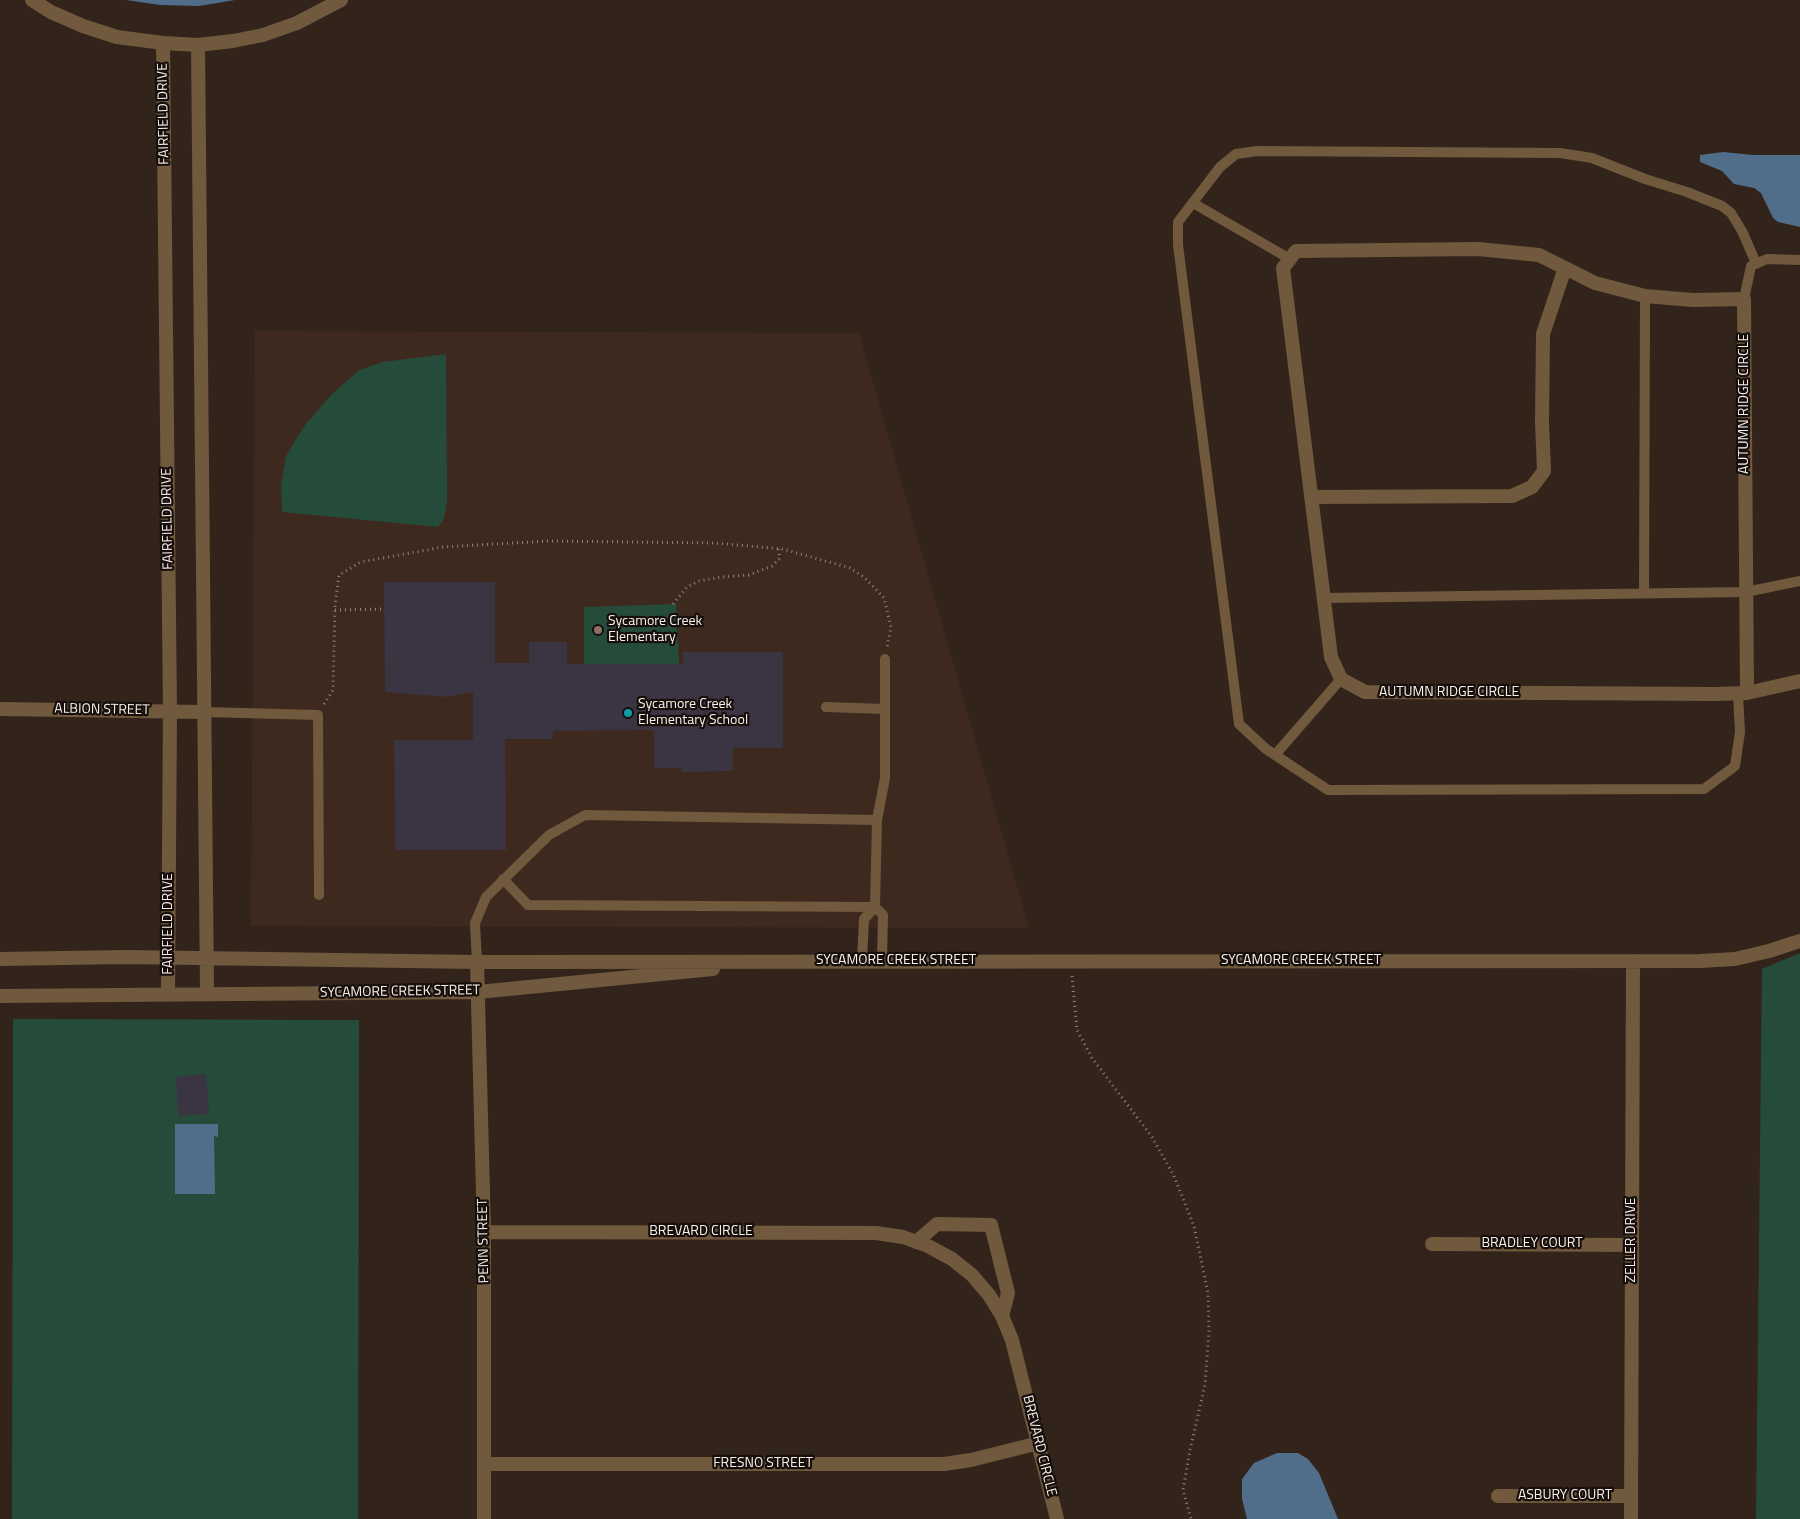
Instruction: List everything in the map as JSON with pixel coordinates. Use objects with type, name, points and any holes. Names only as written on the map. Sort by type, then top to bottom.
[{"type":"street","name":"FAIRFIELD DRIVE","points":[[32,0],[51,12],[83,26],[117,37],[198,45],[263,35],[297,23],[341,0]]},
{"type":"street","name":"FAIRFIELD DRIVE","points":[[163,43],[170,711],[168,994]]},
{"type":"street","points":[[198,45],[207,993]]},
{"type":"street","points":[[1340,679],[1331,657],[1283,268],[1296,251],[1478,249],[1539,255],[1595,283],[1645,296],[1693,300],[1744,299]]},
{"type":"street","points":[[1311,497],[1512,496],[1532,487],[1544,471],[1542,422],[1543,334],[1565,268]]},
{"type":"street","name":"AUTUMN RIDGE CIRCLE","points":[[1742,694],[1746,592],[1744,299]]},
{"type":"street","name":"AUTUMN RIDGE CIRCLE","points":[[1340,679],[1365,692],[1742,694],[1800,681]]},
{"type":"street","name":"ALBION STREET","points":[[0,709],[204,712]]},
{"type":"street","name":"SYCAMORE CREEK STREET","points":[[0,959],[126,957],[477,962],[799,960],[1700,962],[1735,959],[1800,941]]},
{"type":"street","name":"SYCAMORE CREEK STREET","points":[[0,996],[478,992],[799,960]]},
{"type":"street","name":"ZELLER DRIVE","points":[[1631,1519],[1633,961]]},
{"type":"street","name":"PENN STREET","points":[[477,962],[484,1232],[484,1519]]},
{"type":"street","points":[[916,1242],[937,1224],[991,1225],[1008,1292],[1002,1316]]},
{"type":"street","name":"BREVARD CIRCLE","points":[[484,1232],[876,1233],[916,1242],[952,1259],[972,1275],[989,1294],[1002,1316],[1012,1340],[1057,1519]]},
{"type":"street","name":"BRADLEY COURT","points":[[1432,1244],[1632,1244]]},
{"type":"street","name":"FRESNO STREET","points":[[484,1464],[944,1464],[971,1460],[1039,1443]]},
{"type":"street","name":"ASBURY COURT","points":[[1498,1496],[1631,1496]]},
{"type":"lane","points":[[1742,694],[1740,732],[1735,766],[1704,789],[1328,790],[1275,755],[1239,724],[1178,245],[1178,222],[1220,167],[1236,154],[1257,151],[1560,153],[1592,158],[1722,206],[1731,214],[1742,232],[1756,264]]},
{"type":"lane","points":[[1193,203],[1290,259]]},
{"type":"lane","points":[[1744,299],[1752,266],[1768,259],[1800,260]]},
{"type":"lane","points":[[1644,593],[1645,296]]},
{"type":"lane","points":[[1324,598],[1746,592],[1800,581]]},
{"type":"lane","points":[[862,960],[864,919],[875,907],[878,859],[877,820],[885,778],[884,659]]},
{"type":"lane","points":[[1275,755],[1340,679]]},
{"type":"lane","points":[[826,707],[885,709]]},
{"type":"lane","points":[[204,712],[318,715],[319,895]]},
{"type":"lane","points":[[477,962],[475,923],[486,897],[549,835],[585,815],[877,820]]},
{"type":"lane","points":[[503,879],[528,905],[875,907],[883,915],[882,961]]},
{"type":"path","points":[[318,715],[333,690],[335,610],[339,575],[361,562],[443,547],[549,541],[714,544],[778,548],[850,568],[864,577],[884,598],[891,627],[884,659]]},
{"type":"path","points":[[673,604],[688,587],[699,581],[749,575],[772,566],[780,558],[778,548]]},
{"type":"path","points":[[335,610],[384,609]]},
{"type":"path","points":[[1072,961],[1077,1030],[1092,1058],[1152,1137],[1174,1176],[1194,1226],[1206,1284],[1209,1331],[1205,1385],[1183,1490],[1191,1519]]},
{"type":"shaded area","name":"Sycamore Creek Elementary","points":[[255,331],[859,333],[1029,928],[251,926]]},
{"type":"green space","points":[[446,354],[447,500],[444,519],[438,527],[282,512],[281,485],[286,456],[305,425],[333,393],[359,370],[383,362]]},
{"type":"green space","points":[[676,604],[679,664],[584,664],[584,607]]},
{"type":"green space","points":[[1800,953],[1800,1519],[1756,1519],[1762,969]]},
{"type":"green space","points":[[13,1019],[359,1020],[358,1519],[12,1519]]},
{"type":"water","points":[[126,0],[235,0],[199,6],[160,5]]},
{"type":"water","points":[[1723,152],[1753,155],[1800,155],[1800,227],[1778,222],[1773,218],[1761,193],[1754,188],[1734,184],[1722,171],[1700,162],[1700,155]]},
{"type":"water","points":[[175,1124],[218,1124],[218,1137],[214,1136],[215,1194],[175,1194]]},
{"type":"water","points":[[1277,1453],[1298,1453],[1308,1459],[1319,1473],[1338,1519],[1247,1519],[1242,1499],[1242,1479],[1254,1463]]},
{"type":"building","name":"Sycamore Creek Elementary School","points":[[384,582],[495,582],[495,663],[529,663],[529,642],[567,642],[567,664],[683,664],[683,652],[783,652],[783,748],[733,748],[733,771],[681,772],[681,768],[654,768],[654,730],[553,731],[553,739],[505,739],[506,850],[395,850],[394,740],[473,740],[473,692],[448,697],[385,692]]},
{"type":"building","points":[[206,1074],[209,1114],[178,1116],[176,1077]]},
{"type":"place","name":"Sycamore Creek Elementary","points":[[598,630]]},
{"type":"place","name":"Sycamore Creek Elementary School","points":[[628,713]]}]
